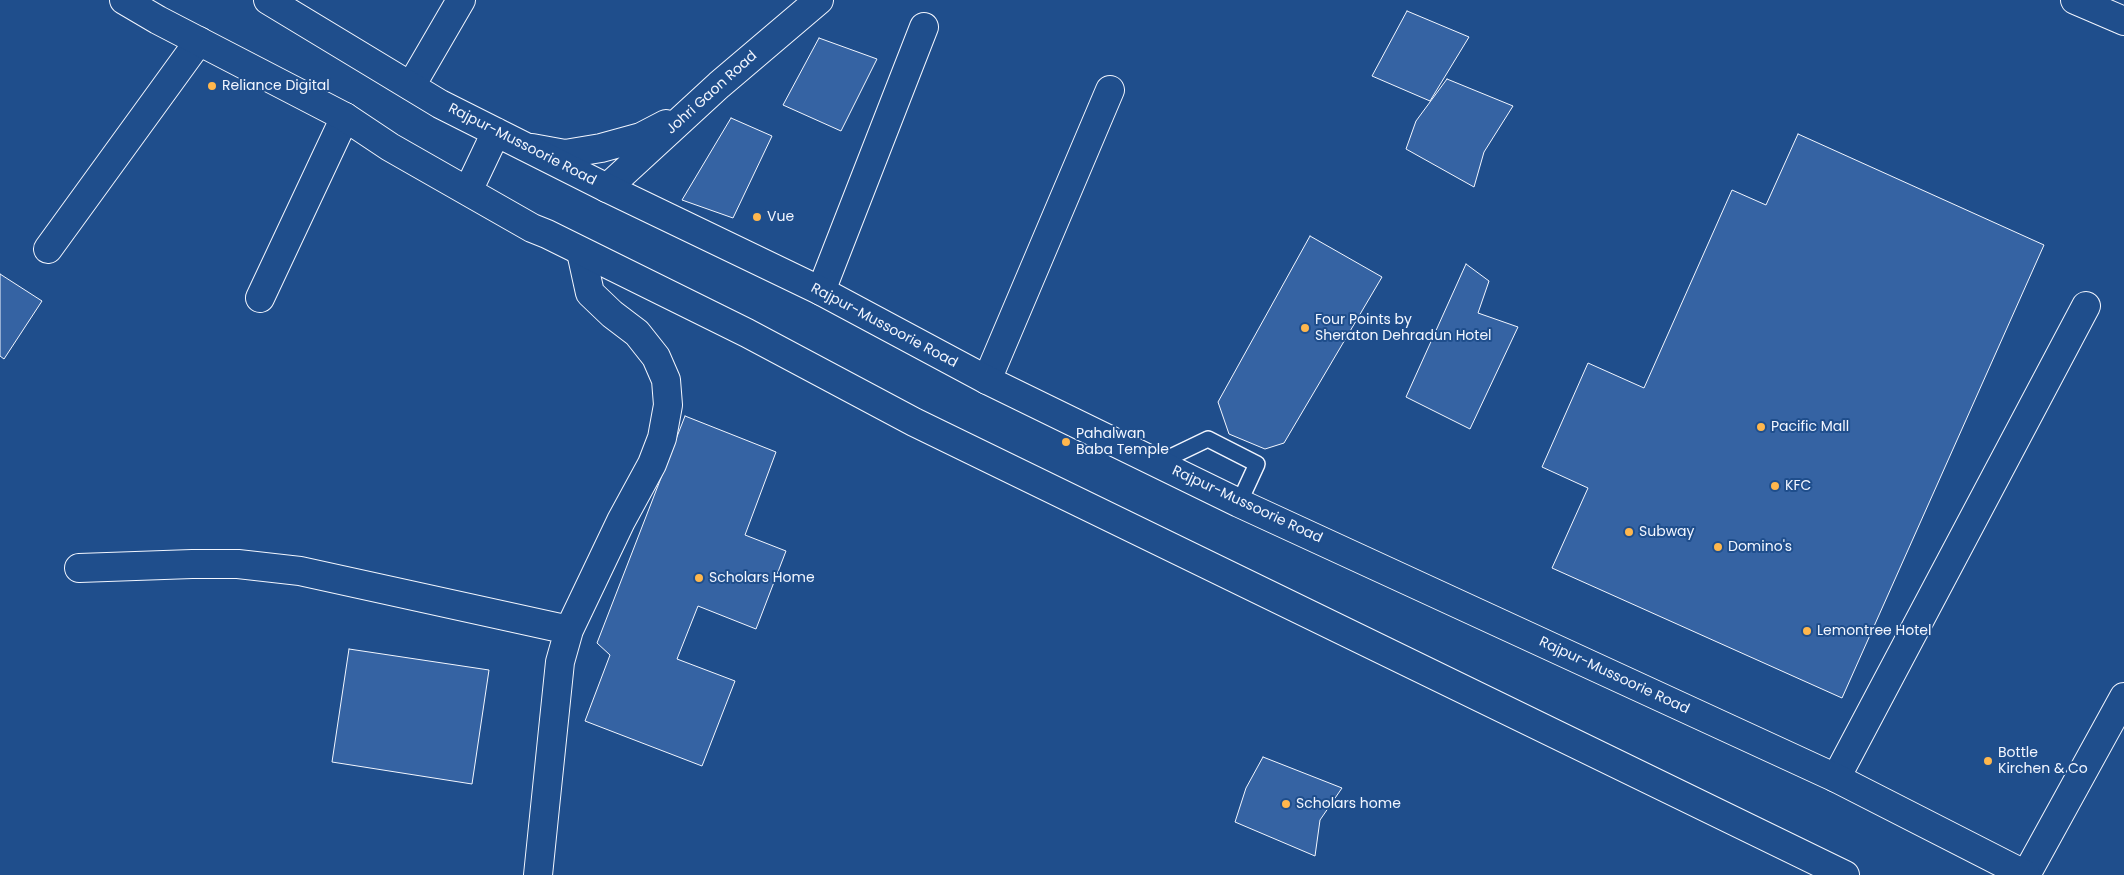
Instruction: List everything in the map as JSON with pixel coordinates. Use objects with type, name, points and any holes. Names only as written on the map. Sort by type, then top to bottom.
[{"type":"main road","points":[[124,0],[345,117],[390,147],[532,228],[747,333],[914,422],[1845,875]]},
{"type":"main road","name":"Rajpur-Mussoorie Road","points":[[268,0],[440,104],[607,188],[821,291],[987,380],[1240,503],[1836,778],[2026,875]]},
{"type":"main road","points":[[411,86],[461,0]]},
{"type":"main road","name":"Johri Gaon Road","points":[[607,188],[719,84],[819,0]]},
{"type":"main road","points":[[2076,0],[2124,21]]},
{"type":"main road","points":[[821,291],[924,27]]},
{"type":"main road","points":[[48,249],[199,41]]},
{"type":"main road","points":[[987,380],[1110,90]]},
{"type":"main road","points":[[526,147],[565,154],[601,148],[641,137],[691,110]]},
{"type":"main road","points":[[260,298],[345,117]]},
{"type":"main road","points":[[468,191],[496,132]]},
{"type":"main road","points":[[538,875],[560,662],[569,630],[652,464],[662,438],[668,405],[666,380],[656,357],[637,333],[612,314],[590,292],[581,252]]},
{"type":"main road","points":[[1836,778],[2086,306]]},
{"type":"main road","points":[[78,568],[238,564],[300,572],[569,630]]},
{"type":"main road","points":[[2026,875],[2124,697]]},
{"type":"lane","points":[[1158,463],[1208,439],[1257,464],[1240,503]]},
{"type":"building","points":[[1407,11],[1469,37],[1430,101],[1372,76]]},
{"type":"building","points":[[819,38],[877,59],[841,131],[783,105]]},
{"type":"building","points":[[1447,79],[1513,106],[1484,152],[1474,187],[1406,149],[1416,121]]},
{"type":"building","points":[[731,118],[772,136],[733,218],[682,200]]},
{"type":"building","name":"Pacific Mall","points":[[1798,134],[2044,245],[1842,698],[1552,568],[1588,488],[1542,467],[1588,363],[1644,388],[1732,190],[1766,205]]},
{"type":"building","points":[[1310,236],[1382,277],[1284,443],[1265,449],[1229,434],[1218,402]]},
{"type":"building","points":[[1466,264],[1489,281],[1478,313],[1518,327],[1470,429],[1406,397]]},
{"type":"building","points":[[0,274],[42,301],[4,359],[0,356]]},
{"type":"building","name":"Scholars Home","points":[[685,416],[776,452],[745,535],[786,551],[756,629],[698,606],[677,659],[735,681],[702,766],[585,721],[610,655],[597,643]]},
{"type":"building","points":[[349,649],[489,670],[472,784],[332,762]]},
{"type":"building","name":"Scholars home","points":[[1263,757],[1342,788],[1320,820],[1315,856],[1235,822],[1246,788]]},
{"type":"place","name":"Reliance Digital","points":[[212,86]]},
{"type":"place","name":"Vue","points":[[757,217]]},
{"type":"place","name":"Four Points by Sheraton Dehradun Hotel","points":[[1305,328]]},
{"type":"place","name":"Pacific Mall","points":[[1761,427]]},
{"type":"place","name":"Pahalwan Baba Temple","points":[[1066,442]]},
{"type":"place","name":"KFC","points":[[1775,486]]},
{"type":"place","name":"Subway","points":[[1629,532]]},
{"type":"place","name":"Domino's","points":[[1718,547]]},
{"type":"place","name":"Scholars Home","points":[[699,578]]},
{"type":"place","name":"Lemontree Hotel","points":[[1807,631]]},
{"type":"place","name":"Bottle Kirchen & Co","points":[[1988,761]]},
{"type":"place","name":"Scholars home","points":[[1286,804]]}]
